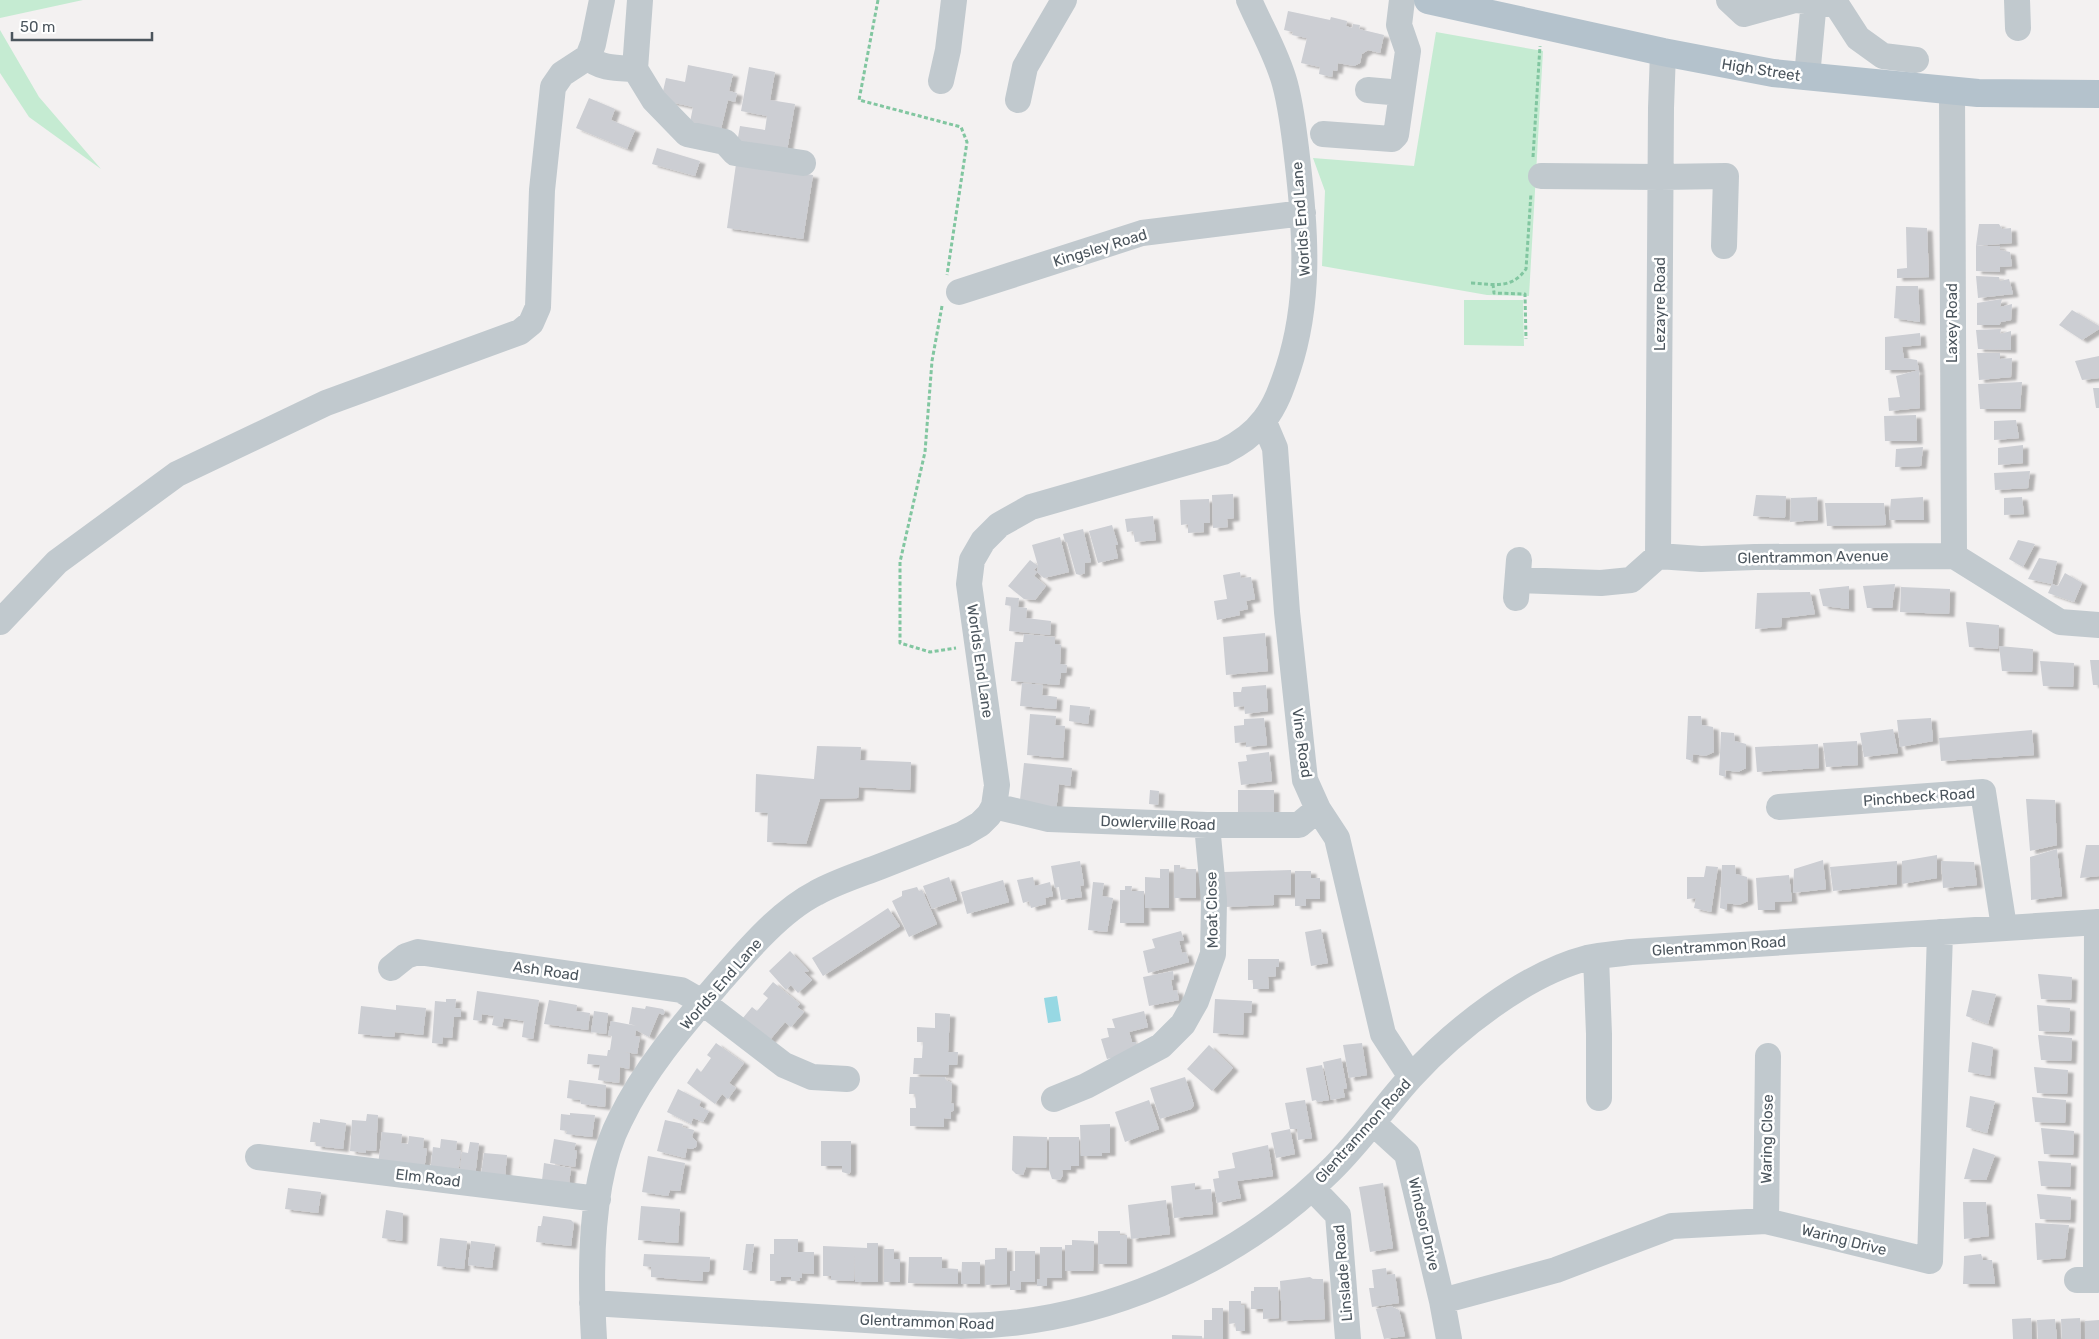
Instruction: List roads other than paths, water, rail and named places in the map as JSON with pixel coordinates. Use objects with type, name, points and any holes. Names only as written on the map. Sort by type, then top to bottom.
[{"type":"main road","name":"High Street","points":[[1428,0],[1663,52],[1773,73],[1952,91],[2052,95],[2099,94]]},
{"type":"street","points":[[0,622],[57,562],[177,474],[326,403],[470,352],[520,332],[531,323],[538,308],[542,190],[553,87],[562,74],[588,57],[593,44],[602,0]]},
{"type":"street","points":[[640,0],[635,69],[654,100],[688,134],[725,142],[736,153],[803,163]]},
{"type":"street","points":[[941,81],[948,50],[954,0]]},
{"type":"street","points":[[1018,100],[1025,67],[1064,0]]},
{"type":"street","name":"Worlds End Lane","points":[[594,1339],[592,1303],[593,1256],[598,1200],[606,1158],[619,1121],[642,1081],[702,1002],[794,907],[848,878],[973,829],[989,815],[994,806],[997,785],[996,770],[976,645],[969,584],[970,570],[976,551],[989,533],[999,525],[1032,508],[1054,500],[1223,452],[1244,441],[1264,422],[1276,403],[1301,323],[1306,264],[1303,213],[1297,157],[1285,85],[1271,44],[1249,0]]},
{"type":"street","points":[[1323,134],[1394,138],[1408,51],[1399,26],[1402,0]]},
{"type":"street","points":[[1729,0],[1744,14],[1805,0],[1836,4],[1858,38],[1883,56],[1916,60]]},
{"type":"street","points":[[1805,0],[1807,77]]},
{"type":"street","points":[[2017,0],[2018,28]]},
{"type":"street","name":"Lezayre Road","points":[[1658,556],[1660,177],[1663,52]]},
{"type":"street","points":[[588,57],[594,64],[635,69]]},
{"type":"street","points":[[1368,90],[1402,93]]},
{"type":"street","name":"Laxey Road","points":[[1952,91],[1954,556]]},
{"type":"street","points":[[1541,176],[1726,176],[1724,246]]},
{"type":"street","name":"Kingsley Road","points":[[949,293],[1142,233],[1303,213]]},
{"type":"street","name":"Vine Road","points":[[1264,422],[1275,448],[1287,612],[1305,780],[1318,809],[1337,838],[1382,1034],[1411,1077]]},
{"type":"street","points":[[1518,579],[1602,584],[1631,580],[1658,556]]},
{"type":"street","name":"Glentrammon Avenue","points":[[1658,556],[1701,559],[1755,556],[1954,556]]},
{"type":"street","points":[[1954,556],[2060,622],[2099,625]]},
{"type":"street","name":"Pinchbeck Road","points":[[1779,807],[1983,792],[2004,927]]},
{"type":"street","name":"Dowlerville Road","points":[[994,806],[1049,819],[1207,825],[1299,824],[1318,809]]},
{"type":"street","name":"Moat Close","points":[[1054,1099],[1086,1086],[1162,1046],[1183,1024],[1196,1001],[1213,954],[1215,933],[1207,825]]},
{"type":"street","points":[[2077,1280],[2096,1280],[2098,922]]},
{"type":"street","name":"Glentrammon Road","points":[[592,1303],[961,1326],[1007,1324],[1098,1305],[1175,1276],[1243,1241],[1287,1210],[1331,1170],[1374,1123],[1411,1077],[1446,1043],[1489,1008],[1523,986],[1571,963],[1596,956],[1659,950],[2098,922]]},
{"type":"street","name":"Waring Drive","points":[[1442,1301],[1556,1270],[1672,1226],[1766,1221],[1930,1261],[1940,932]]},
{"type":"street","name":"Ash Road","points":[[391,968],[406,956],[418,952],[681,990],[702,1002],[784,1065],[812,1077],[847,1079]]},
{"type":"street","points":[[1596,956],[1599,1098]]},
{"type":"street","name":"Waring Close","points":[[1766,1221],[1768,1056]]},
{"type":"street","name":"Windsor Drive","points":[[1374,1123],[1407,1154],[1442,1301],[1449,1339]]},
{"type":"street","name":"Elm Road","points":[[258,1156],[598,1200]]},
{"type":"street","name":"Linslade Road","points":[[1312,1188],[1338,1215],[1348,1339]]},
{"type":"water","points":[[1057,996],[1061,1021],[1048,1023],[1044,998]]}]
